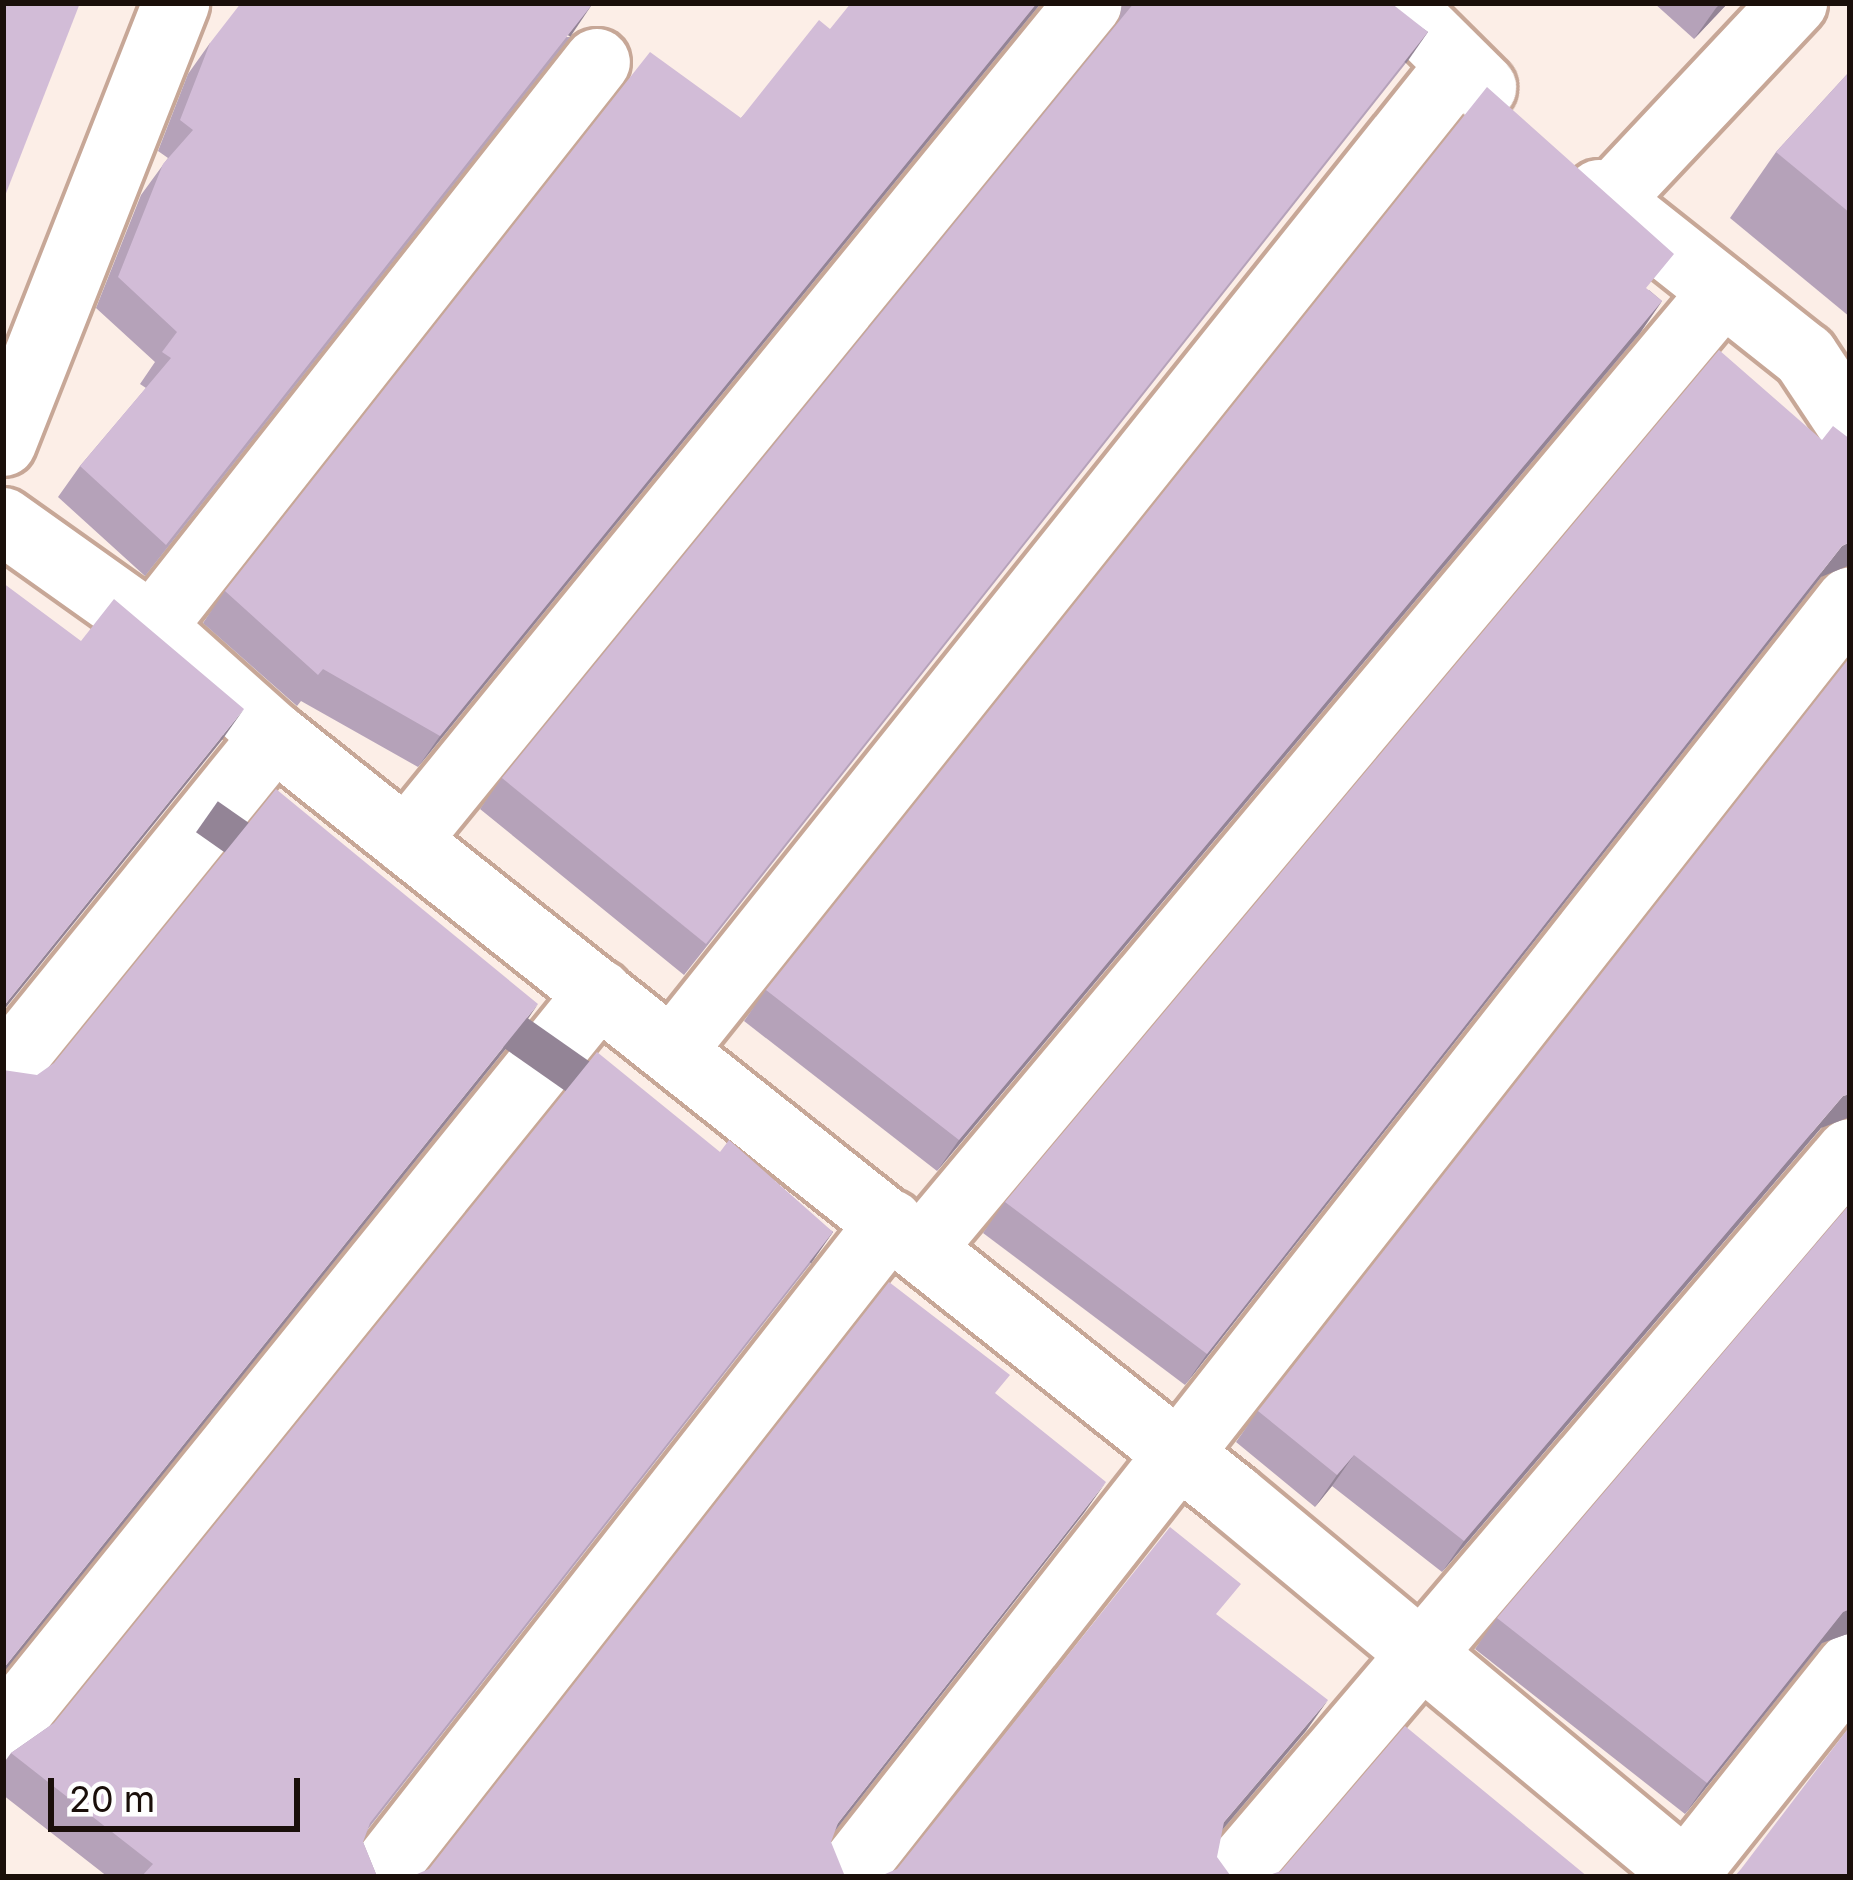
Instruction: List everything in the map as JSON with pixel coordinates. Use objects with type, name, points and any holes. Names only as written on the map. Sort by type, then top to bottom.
[{"type":"street","points":[[3,443],[176,3]]},
{"type":"street","points":[[406,841],[1089,3]]},
{"type":"street","points":[[1398,3],[1459,66],[1608,202],[1805,356],[1850,424]]},
{"type":"street","points":[[1608,202],[1793,3]]},
{"type":"street","points":[[152,627],[597,62]]},
{"type":"street","points":[[672,1051],[1459,66]]},
{"type":"street","points":[[378,1877],[905,1236],[1723,292]]},
{"type":"street","points":[[3,521],[152,627],[274,736],[1183,1456],[1418,1651],[1668,1870],[1850,1666]]},
{"type":"street","points":[[845,1877],[1183,1456],[1850,600]]},
{"type":"street","points":[[3,1071],[274,736]]},
{"type":"street","points":[[3,1731],[599,993]]},
{"type":"street","points":[[1232,1877],[1418,1651],[1850,1152]]},
{"type":"building","points":[[3,3],[80,3],[3,201]]},
{"type":"building","points":[[241,3],[591,6],[166,545],[80,466],[171,358],[162,352],[177,332],[118,277],[163,164],[193,130],[180,120],[210,43]]},
{"type":"building","points":[[851,3],[1037,3],[440,736],[323,669],[318,675],[225,591],[650,52],[741,118],[819,20],[830,29]]},
{"type":"building","points":[[1134,3],[1391,3],[1428,32],[706,944],[502,778]]},
{"type":"building","points":[[1850,71],[1850,213],[1776,152]]},
{"type":"building","points":[[1487,87],[1674,254],[1646,288],[1662,301],[959,1140],[766,990]]},
{"type":"building","points":[[1719,350],[1822,440],[1833,426],[1850,439],[1850,542],[1842,546],[1207,1354],[1005,1202]]},
{"type":"building","points":[[3,583],[81,641],[114,599],[244,709],[3,1007]]},
{"type":"building","points":[[1850,657],[1850,1094],[1843,1096],[1464,1541],[1354,1455],[1337,1475],[1258,1411]]},
{"type":"building","points":[[276,789],[538,1004],[3,1669],[3,1070],[37,1075],[54,1063]]},
{"type":"building","points":[[597,1052],[720,1152],[729,1140],[833,1232],[370,1823],[363,1842],[376,1874],[382,1877],[141,1877],[153,1864],[11,1753],[54,1723]]},
{"type":"building","points":[[1850,1204],[1850,1609],[1707,1783],[1497,1618]]},
{"type":"building","points":[[889,1282],[1010,1375],[995,1393],[1106,1482],[838,1823],[831,1842],[844,1874],[850,1877],[410,1877],[429,1869]]},
{"type":"building","points":[[1170,1527],[1241,1584],[1216,1614],[1328,1700],[1224,1822],[1217,1857],[1234,1877],[878,1877],[897,1869]]},
{"type":"building","points":[[1405,1726],[1588,1877],[1263,1877],[1281,1871]]},
{"type":"building","points":[[1850,1726],[1850,1877],[1734,1877],[1741,1869]]}]
